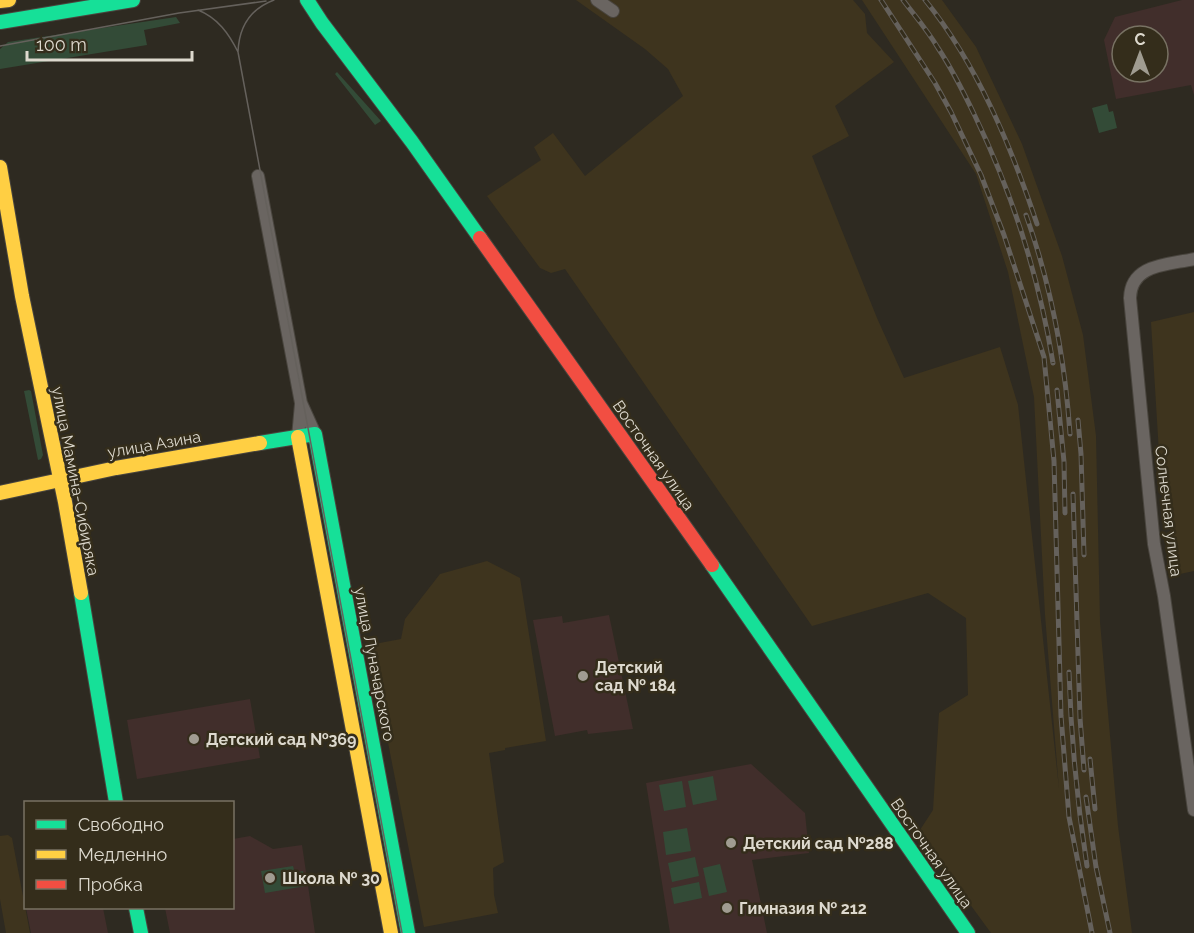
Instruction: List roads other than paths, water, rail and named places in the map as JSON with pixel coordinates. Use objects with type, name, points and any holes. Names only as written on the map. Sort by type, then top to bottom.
[{"type":"main road","points":[[0,1],[9,0]]},
{"type":"main road","points":[[46,15],[52,0]]},
{"type":"main road","points":[[0,22],[133,0]]},
{"type":"main road","name":"Восточная улица","points":[[307,0],[412,142],[691,535],[968,933]]},
{"type":"main road","name":"улица Мамина-Сибиряка","points":[[0,166],[22,296],[61,480],[116,801]]},
{"type":"main road","name":"улица Азина","points":[[0,493],[116,468],[315,434]]},
{"type":"main road","name":"улица Луначарского","points":[[315,434],[408,933]]},
{"type":"main road","name":"улица Луначарского","points":[[298,437],[391,933]]},
{"type":"main road","points":[[136,909],[141,933]]},
{"type":"street","points":[[597,0],[613,11]]},
{"type":"street","name":"улица Луначарского","points":[[258,176],[301,403],[315,434]]},
{"type":"street","name":"Солнечная улица","points":[[1194,259],[1144,271],[1130,286],[1131,320],[1154,544],[1164,596],[1194,810]]},
{"type":"street","name":"улица Луначарского","points":[[298,437],[301,403]]},
{"type":"tram line","points":[[274,0],[258,8],[247,20],[238,52],[402,933]]},
{"type":"tram line","points":[[0,46],[179,13],[266,1]]},
{"type":"tram line","points":[[198,10],[211,17],[222,27],[238,52]]},
{"type":"railway","points":[[881,0],[935,83],[981,175],[1004,235],[1044,357],[1054,461],[1061,716],[1069,817],[1092,933]]},
{"type":"railway","points":[[903,0],[930,36],[953,73],[989,146],[1023,237],[1040,299],[1053,363]]},
{"type":"railway","points":[[925,0],[961,51],[991,107],[1016,165],[1037,224]]},
{"type":"railway","points":[[1026,215],[1043,268],[1056,323],[1065,378],[1070,434]]},
{"type":"railway","points":[[1057,390],[1064,462],[1065,513]]},
{"type":"railway","points":[[1078,420],[1084,555]]},
{"type":"railway","points":[[1073,494],[1080,718],[1084,770]]},
{"type":"railway","points":[[1069,672],[1075,769],[1087,866]]},
{"type":"railway","points":[[1090,759],[1095,809]]},
{"type":"railway","points":[[1086,797],[1096,867],[1110,933]]},
{"type":"place","name":"Детский сад № 184","points":[[583,676]]},
{"type":"place","name":"Детский сад №369","points":[[194,739]]},
{"type":"place","name":"Детский сад №288","points":[[731,843]]},
{"type":"place","name":"Школа № 30","points":[[270,878]]},
{"type":"place","name":"Гимназия № 212","points":[[727,908]]}]
